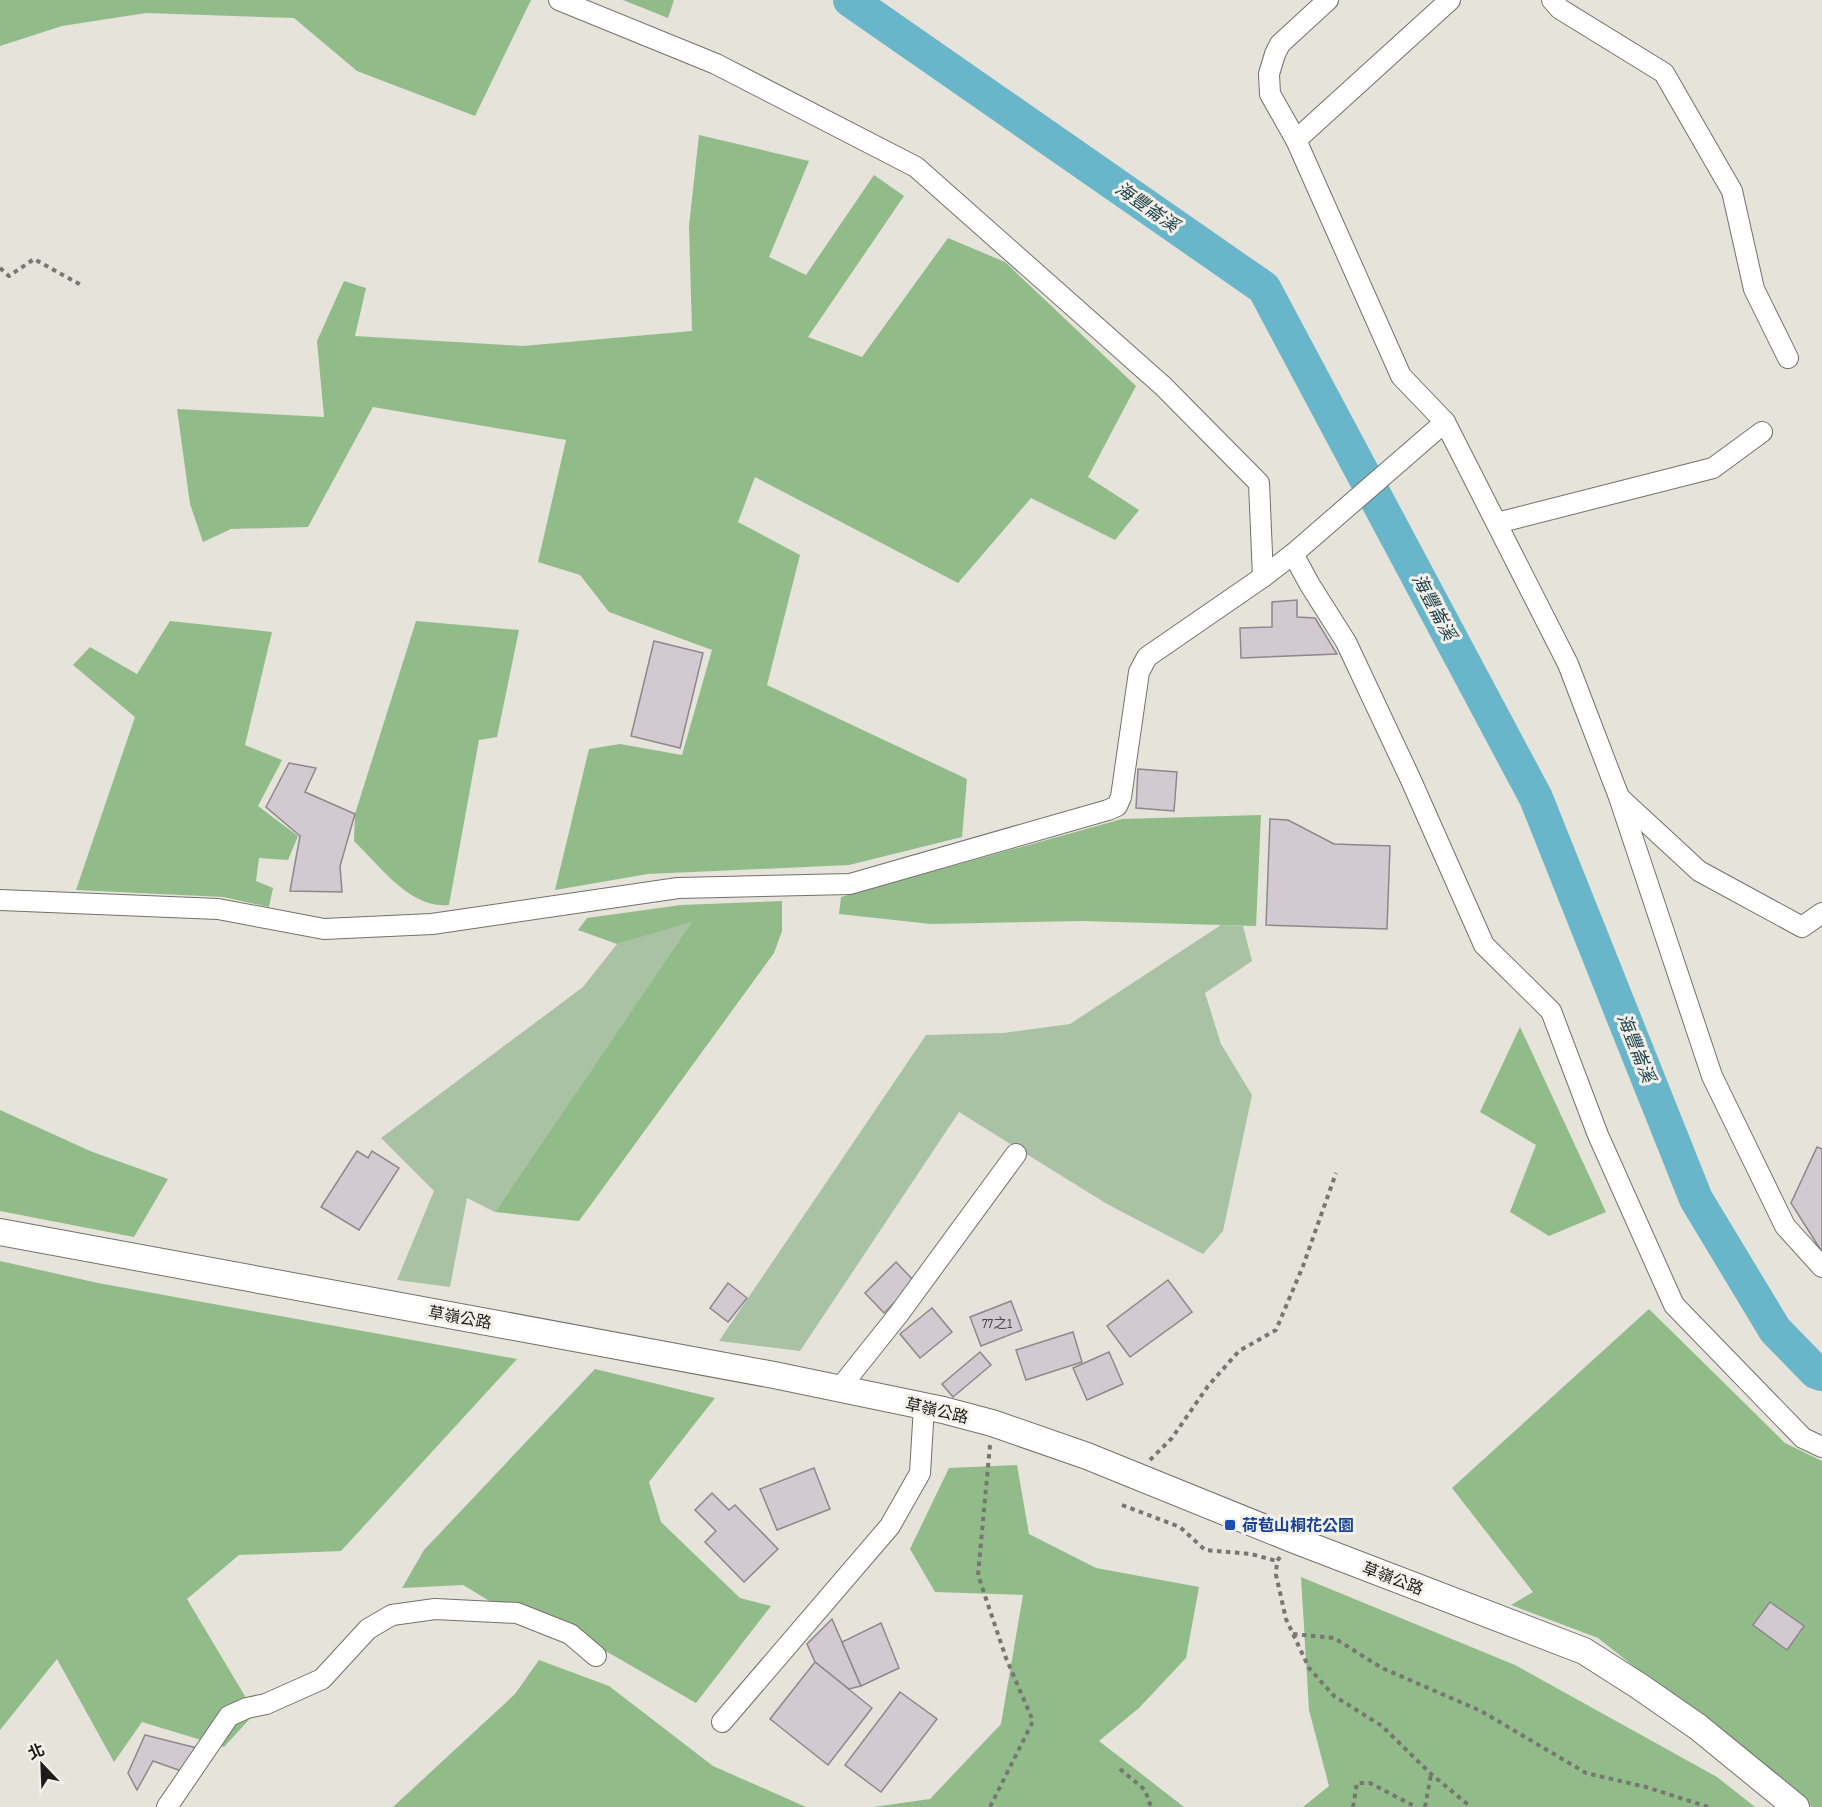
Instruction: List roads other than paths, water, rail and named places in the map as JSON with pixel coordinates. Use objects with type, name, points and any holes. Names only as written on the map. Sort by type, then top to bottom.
[{"type":"main road","name":"草嶺公路","points":[[0,1232],[839,1389],[924,1406],[992,1423],[1135,1475],[1292,1539],[1584,1651],[1698,1727],[1796,1807]]},
{"type":"street","points":[[560,0],[716,64],[916,167],[1163,387],[1259,483],[1263,577]]},
{"type":"street","points":[[1328,0],[1280,44],[1269,74],[1270,94],[1296,140],[1401,376],[1445,422],[1568,664],[1619,796],[1712,1076],[1785,1226],[1822,1267]]},
{"type":"street","points":[[1296,140],[1450,0]]},
{"type":"street","points":[[1552,0],[1560,9],[1664,73],[1732,192],[1754,289],[1788,358]]},
{"type":"street","points":[[0,900],[218,909],[324,929],[432,924],[678,888],[850,884],[1117,806],[1121,797],[1139,672],[1147,657],[1293,554],[1445,422]]},
{"type":"street","points":[[1497,523],[1713,468],[1762,432]]},
{"type":"street","points":[[1293,554],[1346,642],[1410,778],[1484,945],[1551,1011],[1598,1135],[1674,1305],[1803,1438],[1822,1447]]},
{"type":"street","points":[[1619,796],[1699,872],[1802,927],[1822,913]]},
{"type":"street","points":[[839,1389],[898,1315],[1016,1154]]},
{"type":"street","points":[[722,1722],[890,1526],[920,1473],[924,1406]]},
{"type":"street","points":[[167,1807],[229,1716],[247,1708],[266,1704],[322,1679],[368,1629],[392,1615],[435,1609],[517,1613],[570,1634],[596,1656]]},
{"type":"waterway","name":"海豐崙溪","points":[[850,0],[1264,288],[1536,798],[1696,1199],[1775,1330],[1816,1372],[1822,1374]]},
{"type":"place","name":"荷苞山桐花公園","points":[[1230,1525]]}]
